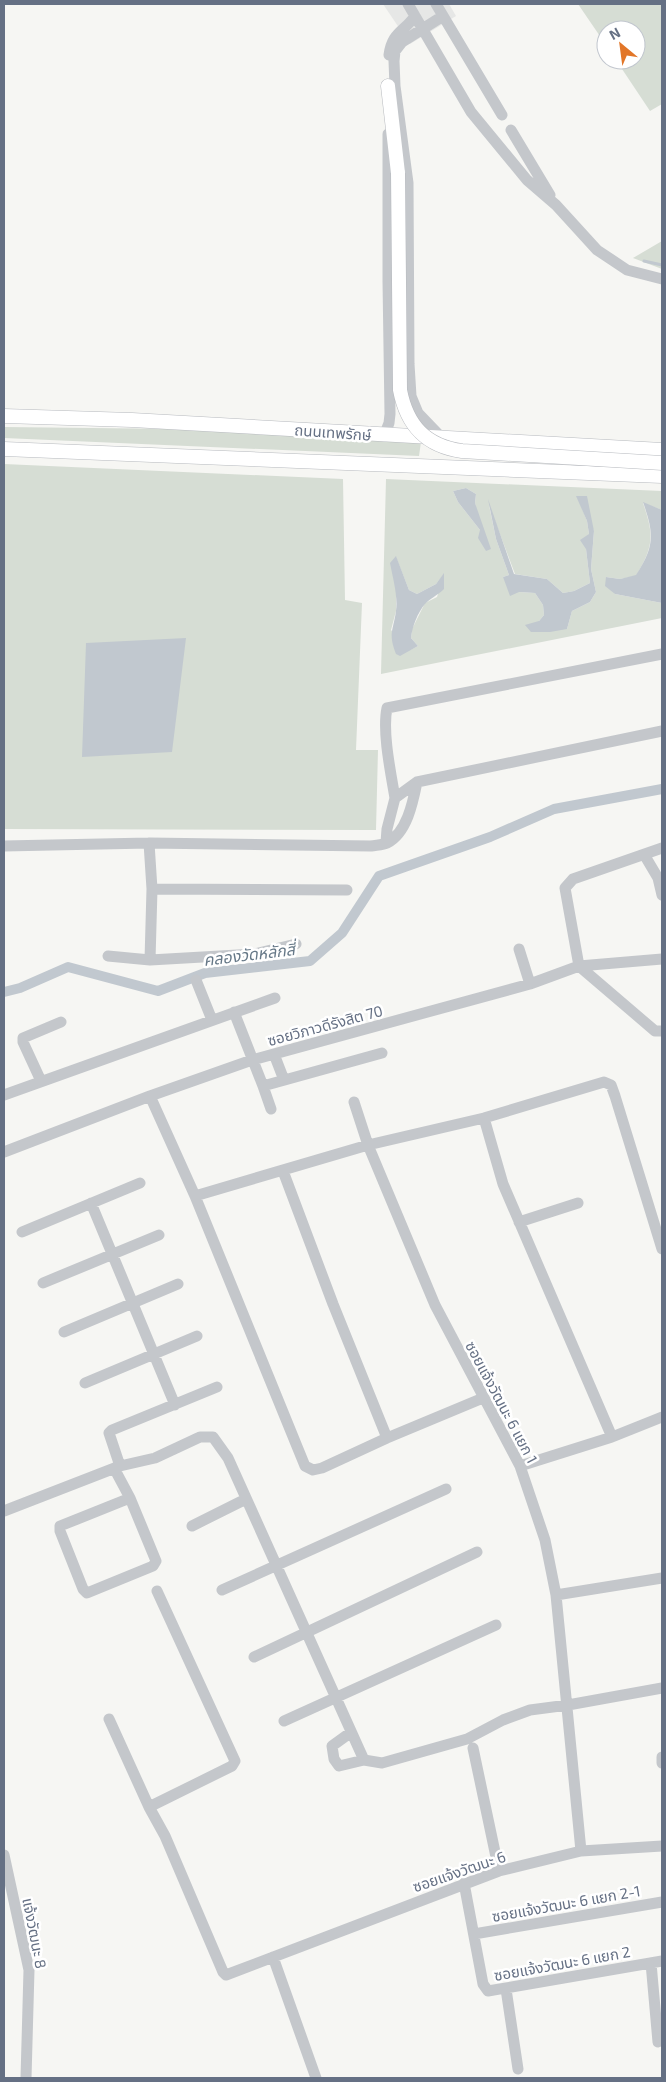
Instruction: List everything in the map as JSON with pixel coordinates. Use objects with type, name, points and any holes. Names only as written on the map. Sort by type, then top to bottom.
[{"type":"main road","points":[[388,86],[398,173],[400,390],[402,404],[410,420],[419,432],[432,442],[446,449],[662,463]]},
{"type":"main road","name":"ถนนเทพรักษ์","points":[[4,416],[132,420],[384,436],[662,450]]},
{"type":"main road","name":"ถนนเทพรักษ์","points":[[4,449],[662,476]]},
{"type":"street","points":[[408,4],[470,112],[527,180],[556,205],[597,250],[627,270],[662,279]]},
{"type":"street","points":[[436,4],[502,115]]},
{"type":"street","points":[[384,436],[389,423],[388,86],[390,52],[392,42],[398,33],[411,23],[415,16]]},
{"type":"street","points":[[442,438],[418,413],[411,396],[409,364],[408,182],[395,86],[394,61],[395,51],[402,42],[444,16]]},
{"type":"street","points":[[511,130],[556,205]]},
{"type":"street","points":[[389,400],[397,408],[401,408],[409,402],[411,396]]},
{"type":"street","points":[[386,844],[387,829],[395,798],[389,765],[387,708],[662,654]]},
{"type":"street","points":[[395,798],[417,782],[662,731]]},
{"type":"street","points":[[4,846],[149,844],[371,846],[386,844],[397,836],[404,824],[414,799],[417,782]]},
{"type":"street","points":[[149,844],[152,889],[150,960]]},
{"type":"street","points":[[662,848],[645,856],[573,879],[565,888],[579,966],[654,1031],[662,1031]]},
{"type":"street","points":[[645,856],[658,878],[662,895]]},
{"type":"street","points":[[152,889],[347,890]]},
{"type":"street","points":[[108,956],[150,960],[255,954],[296,944]]},
{"type":"street","points":[[520,949],[530,984]]},
{"type":"street","name":"ซอยวิภาวดีรังสิต 70","points":[[4,1152],[150,1096],[252,1060],[530,984],[579,966],[662,959]]},
{"type":"street","points":[[196,980],[212,1020]]},
{"type":"street","points":[[4,1095],[275,998]]},
{"type":"street","points":[[234,1012],[271,1109]]},
{"type":"street","points":[[41,1081],[23,1042],[23,1038],[61,1022]]},
{"type":"street","points":[[263,1086],[382,1053]]},
{"type":"street","points":[[274,1054],[284,1080]]},
{"type":"street","points":[[195,1196],[368,1145],[484,1118],[604,1082],[610,1085],[662,1249]]},
{"type":"street","points":[[150,1096],[195,1196],[305,1466],[313,1470],[322,1468],[387,1438],[483,1398]]},
{"type":"street","name":"ซอยแจ้งวัฒนะ 6 แยก 1","points":[[354,1102],[368,1145],[435,1305],[520,1466],[545,1540],[556,1595],[581,1851]]},
{"type":"street","points":[[484,1118],[503,1184],[612,1437]]},
{"type":"street","points":[[283,1171],[333,1304],[387,1438]]},
{"type":"street","points":[[22,1232],[140,1183]]},
{"type":"street","points":[[91,1203],[175,1405]]},
{"type":"street","points":[[519,1222],[578,1203]]},
{"type":"street","points":[[43,1283],[160,1235]]},
{"type":"street","points":[[64,1332],[178,1284]]},
{"type":"street","points":[[85,1383],[197,1336]]},
{"type":"street","points":[[130,1498],[60,1526],[60,1531],[83,1589],[87,1593],[153,1566],[156,1561],[130,1498],[117,1467],[109,1434],[117,1428],[217,1387]]},
{"type":"street","points":[[520,1466],[612,1437],[662,1417]]},
{"type":"street","points":[[4,1511],[117,1467],[155,1458],[200,1437],[213,1437],[228,1458],[350,1733],[364,1760]]},
{"type":"street","points":[[222,1590],[446,1489]]},
{"type":"street","points":[[192,1526],[246,1499]]},
{"type":"street","points":[[254,1657],[477,1552]]},
{"type":"street","points":[[556,1595],[662,1578]]},
{"type":"street","points":[[109,1719],[149,1807],[232,1766],[235,1761],[156,1591]]},
{"type":"street","points":[[284,1721],[496,1625]]},
{"type":"street","points":[[350,1733],[332,1746],[334,1759],[339,1766],[364,1760],[382,1762],[467,1738],[503,1720],[530,1710],[662,1688]]},
{"type":"street","points":[[474,1748],[500,1871]]},
{"type":"street","points":[[662,1757],[662,1763]]},
{"type":"street","name":"ซอยแจ้งวัฒนะ 6","points":[[149,1807],[165,1836],[223,1972],[226,1975],[464,1883],[500,1871],[581,1851],[662,1846]]},
{"type":"street","name":"แจ้งวัฒนะ 8","points":[[4,1855],[29,1970],[26,2078]]},
{"type":"street","name":"ซอยแจ้งวัฒนะ 6 แยก 2","points":[[464,1883],[484,1987],[490,1992],[656,1962]]},
{"type":"street","name":"ซอยแจ้งวัฒนะ 6 แยก 2-1","points":[[474,1934],[662,1902]]},
{"type":"street","points":[[273,1957],[316,2078]]},
{"type":"street","points":[[656,1962],[658,2042]]},
{"type":"street","points":[[506,1989],[518,2070]]},
{"type":"shaded area","points":[[383,4],[449,4],[456,16],[410,44]]},
{"type":"shaded area","points":[[578,4],[662,4],[662,104],[650,111],[623,70],[646,70],[646,20],[596,20],[596,30]]},
{"type":"shaded area","points":[[662,241],[662,269],[633,258]]},
{"type":"shaded area","points":[[4,427],[180,429],[355,440],[421,442],[419,456],[4,438]]},
{"type":"shaded area","points":[[4,464],[343,479],[345,600],[362,603],[356,750],[378,750],[376,830],[4,829]]},
{"type":"shaded area","points":[[386,479],[662,491],[662,510],[643,503],[649,524],[650,540],[646,556],[636,576],[620,579],[606,577],[615,594],[662,603],[662,618],[381,674]],"holes":[[[466,488],[476,494],[475,503],[486,551],[480,530],[458,502],[453,491]],[[577,496],[594,531],[591,569],[596,592],[590,602],[572,611],[567,629],[539,621],[544,615],[543,605],[535,593],[519,592],[503,577],[509,575],[496,539],[489,505],[515,574],[547,579],[563,593],[574,591],[590,583],[586,549],[589,534],[587,521]],[[396,557],[409,590],[417,594],[436,584],[444,574],[437,597],[425,603],[412,629],[411,638],[418,646],[410,650],[391,630],[396,611]]]},
{"type":"shaded area","points":[[466,488],[476,494],[475,503],[491,549],[486,551],[478,538],[480,530],[458,502],[453,491]]},
{"type":"shaded area","points":[[576,496],[587,496],[594,531],[591,569],[596,592],[590,602],[572,611],[567,629],[550,632],[531,632],[525,625],[539,621],[544,615],[543,605],[535,593],[519,592],[510,596],[503,577],[509,575],[496,539],[488,499],[514,574],[547,579],[563,593],[574,591],[590,583],[586,549],[580,540],[589,534],[587,521]]},
{"type":"shaded area","points":[[643,502],[662,510],[662,603],[615,594],[605,586],[606,577],[620,579],[636,575],[647,556],[651,532]]},
{"type":"shaded area","points":[[396,556],[409,590],[417,594],[436,584],[444,573],[444,589],[425,604],[414,625],[411,638],[418,646],[400,656],[396,654],[392,637],[396,599],[390,563]]},
{"type":"shaded area","points":[[186,638],[172,752],[82,757],[86,643]]},
{"type":"waterway","points":[[644,261],[662,265]]},
{"type":"waterway","name":"คลองวัดหลักสี่","points":[[4,992],[20,988],[68,967],[158,991],[205,973],[310,961],[342,933],[379,876],[490,837],[554,809],[662,789]]}]
